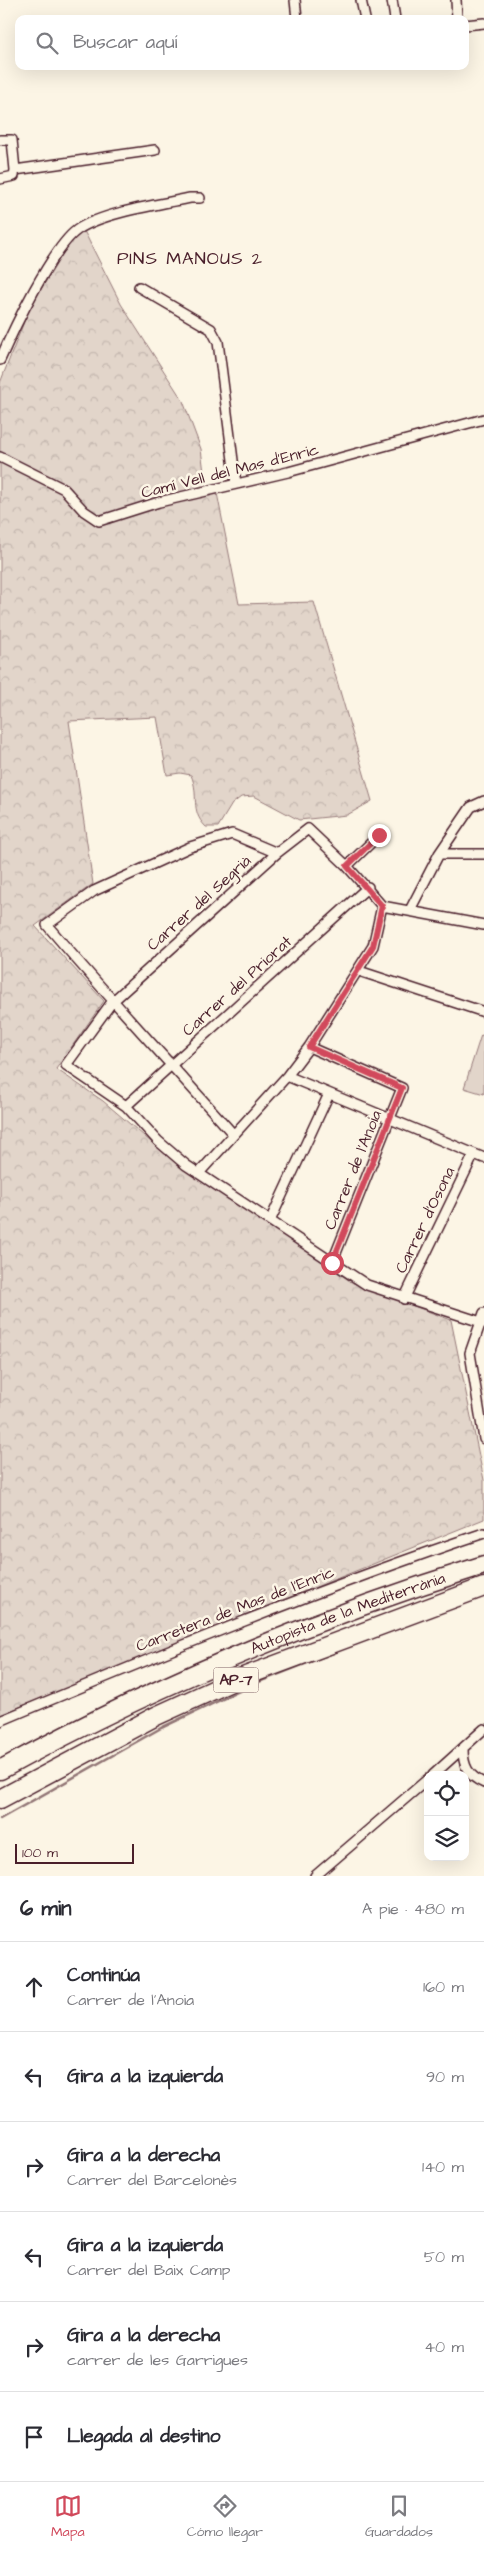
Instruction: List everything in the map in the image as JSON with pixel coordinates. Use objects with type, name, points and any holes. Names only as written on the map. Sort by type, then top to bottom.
[{"type":"highway","name":"Autopista de la Mediterrània","points":[[0,1770],[69,1733],[228,1658],[393,1593],[484,1565]]},
{"type":"highway","name":"Autopista de la Mediterrània","points":[[0,1799],[156,1716],[235,1680],[484,1587]]},
{"type":"street","points":[[295,0],[296,15]]},
{"type":"street","points":[[361,0],[363,15]]},
{"type":"street","points":[[392,0],[394,15]]},
{"type":"street","points":[[456,0],[457,15]]},
{"type":"street","points":[[469,25],[484,23]]},
{"type":"street","points":[[0,140],[12,140],[15,170],[14,176],[0,179]]},
{"type":"street","points":[[15,170],[155,150]]},
{"type":"street","points":[[0,360],[14,328],[67,240],[77,230],[121,213],[190,198],[200,198]]},
{"type":"street","points":[[139,287],[211,329],[218,342],[236,484]]},
{"type":"street","name":"Camí Vell del Mas d'Enric","points":[[0,457],[64,488],[84,511],[99,521],[160,502],[463,426],[484,419]]},
{"type":"street","points":[[410,910],[439,854],[470,807],[484,801]]},
{"type":"street","name":"Carrer del Segrià","points":[[126,1106],[66,1065],[112,1002],[277,853],[308,829],[347,866]]},
{"type":"street","points":[[233,1134],[172,1065],[112,1002],[47,925],[94,891],[190,847],[232,834],[277,853]]},
{"type":"street","points":[[379,835],[347,866],[382,906],[484,925]]},
{"type":"street","points":[[439,854],[484,854]]},
{"type":"street","name":"Carrer del Priorat","points":[[126,1106],[368,888]]},
{"type":"street","points":[[200,1172],[287,1076],[309,1047],[359,971],[373,946],[382,906]]},
{"type":"street","points":[[359,971],[484,1012]]},
{"type":"street","name":"Carrer de l'Anoia","points":[[309,1047],[402,1088],[332,1263]]},
{"type":"street","points":[[287,1076],[484,1158]]},
{"type":"street","points":[[270,1221],[329,1094]]},
{"type":"street","points":[[126,1106],[158,1141],[186,1165],[200,1172],[366,1285],[482,1323]]},
{"type":"street","name":"Carrer d'Osona","points":[[404,1299],[474,1154]]},
{"type":"street","points":[[484,1313],[470,1353],[484,1439]]},
{"type":"street","name":"Carretera de Mas de l'Enric","points":[[0,1721],[138,1662],[387,1566],[484,1533]]},
{"type":"street","points":[[438,1771],[484,1728]]},
{"type":"street","points":[[463,1749],[463,1763],[473,1778],[484,1782]]},
{"type":"street","points":[[315,1876],[424,1782]]},
{"type":"green space","points":[[84,231],[121,304],[183,401],[201,449],[207,496],[217,493],[239,604],[314,602],[372,801],[347,815],[299,820],[254,796],[241,797],[232,804],[218,827],[206,827],[196,809],[194,783],[191,775],[180,773],[167,775],[157,717],[69,721],[93,884],[35,926],[104,1001],[56,1069],[103,1101],[164,1153],[353,1283],[451,1320],[484,1480],[484,1519],[0,1715],[0,383],[29,309],[68,245],[75,236]]},
{"type":"green space","points":[[481,1035],[484,1036],[484,1094],[464,1088]]},
{"type":"waterway","points":[[0,1819],[161,1728],[256,1683],[333,1653]]},
{"type":"district","name":"PINS MANOUS 2","points":[[190,258]]},
{"type":"route","points":[[332,1263],[402,1088],[309,1047],[359,971],[373,946],[382,906],[347,866],[379,835]]}]
